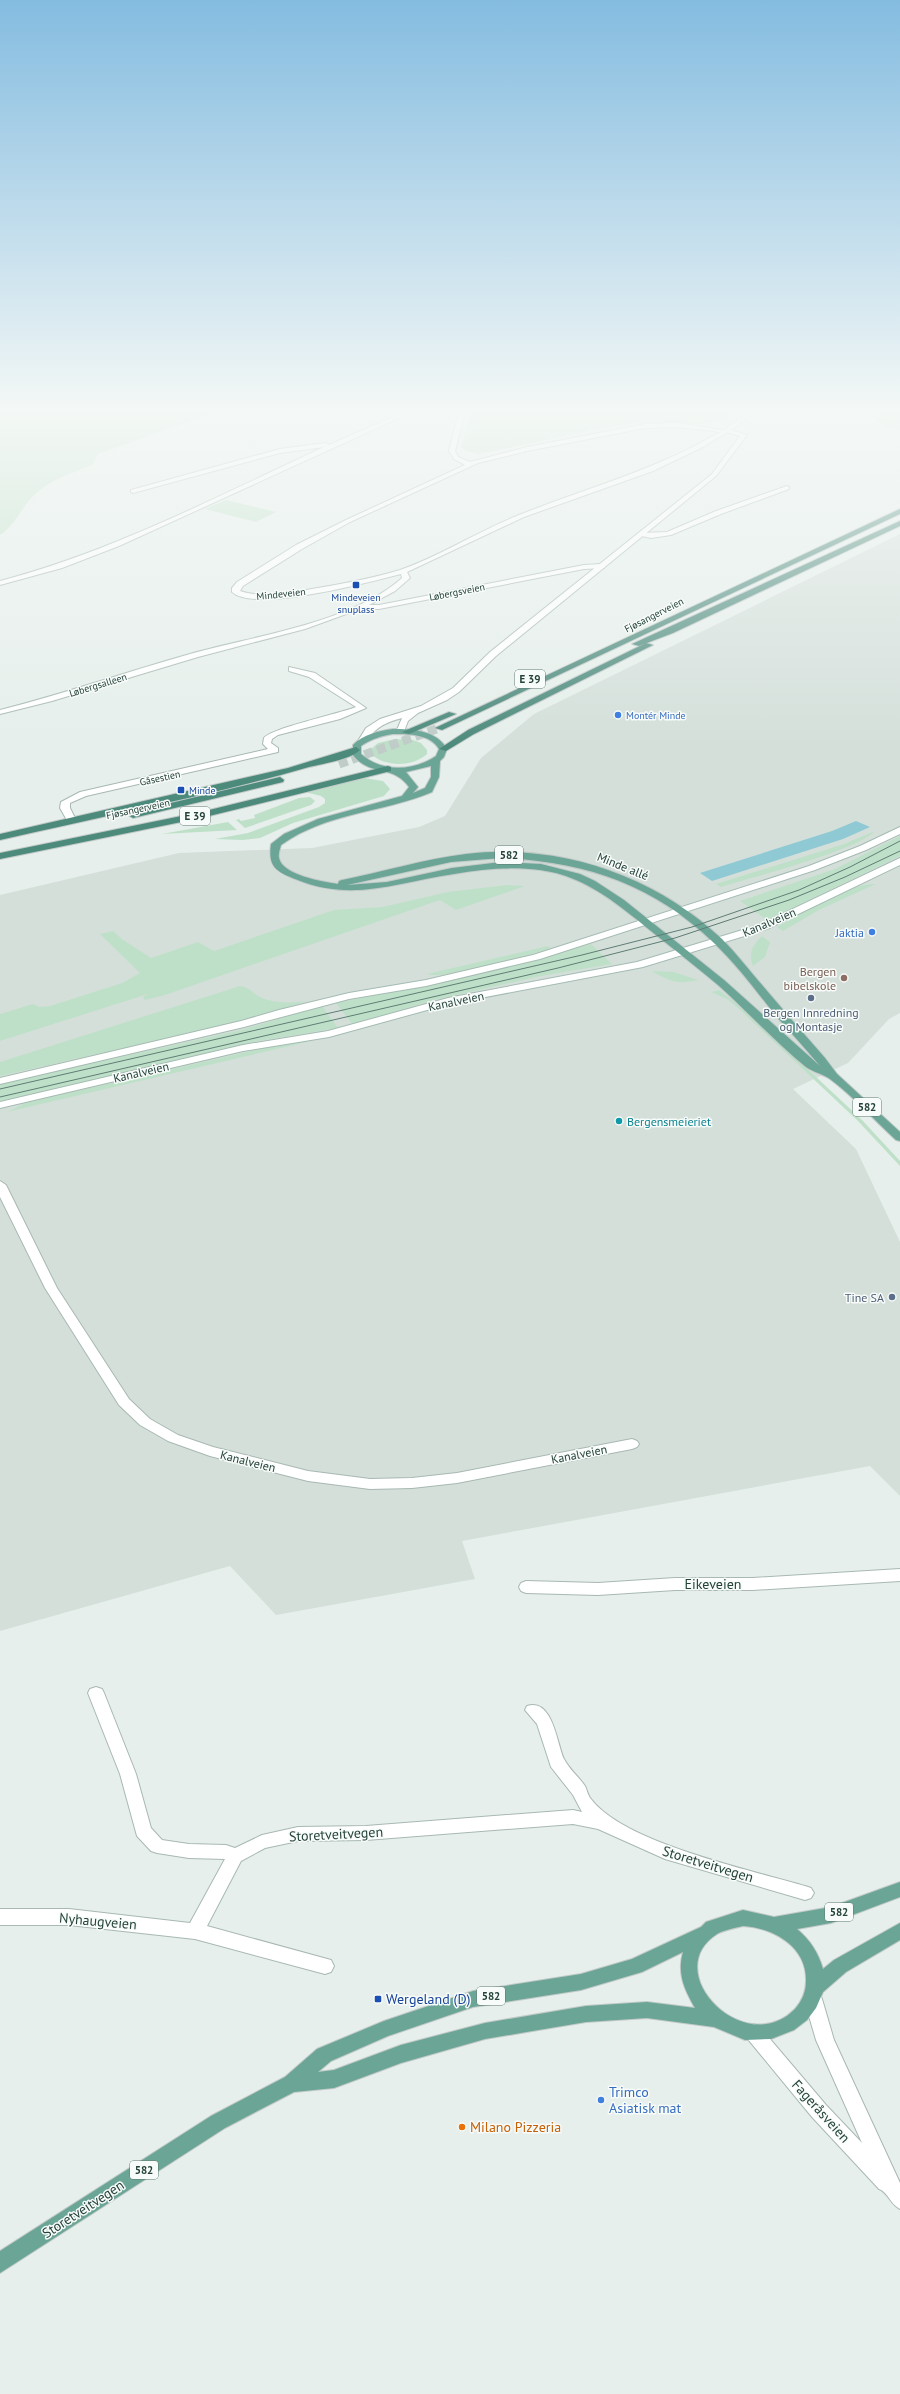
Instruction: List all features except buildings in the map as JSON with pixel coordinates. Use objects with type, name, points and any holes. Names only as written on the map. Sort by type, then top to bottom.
[{"type":"highway","name":"Fjøsangerveien","points":[[439,728],[636,638],[654,625],[873,524]]},
{"type":"highway","name":"Fjøsangerveien","points":[[447,733],[644,640],[670,631],[898,524]]},
{"type":"highway","name":"E 39","points":[[403,732],[466,709],[599,646],[654,625]]},
{"type":"highway","name":"E 39","points":[[443,749],[471,732],[652,644],[670,631]]},
{"type":"highway","name":"E 39","points":[[0,837],[290,770],[344,756],[356,750]]},
{"type":"highway","name":"Fjøsangerveien","points":[[0,842],[190,803],[339,764]]},
{"type":"highway","name":"Fjøsangerveien","points":[[0,850],[195,809],[349,769]]},
{"type":"highway","name":"E 39","points":[[0,856],[208,813],[392,769]]},
{"type":"main road","name":"E 39","points":[[356,750],[361,760],[392,769],[414,768],[436,760],[440,757],[443,749],[431,738],[403,732],[374,735],[362,741]]},
{"type":"main road","points":[[356,750],[362,741]]},
{"type":"main road","name":"Minde allé","points":[[436,760],[432,786],[423,793],[304,827],[283,837],[276,844],[274,858],[278,865],[298,879],[328,885],[366,888],[476,867],[540,867],[577,876],[592,883],[720,982],[812,1066],[833,1076],[900,1138]]},
{"type":"main road","points":[[392,769],[407,777],[414,787],[406,798]]},
{"type":"main road","name":"Minde allé","points":[[328,885],[467,857],[491,855],[540,856],[579,863],[626,879],[680,910],[718,942],[802,1039],[826,1062],[833,1076]]},
{"type":"main road","name":"582","points":[[774,1925],[831,1915],[900,1889]]},
{"type":"main road","name":"582","points":[[743,1918],[759,1919],[774,1925],[790,1933],[802,1945],[811,1959],[815,1975],[814,1993],[807,2010],[797,2020],[784,2028],[769,2032],[753,2032],[734,2028],[716,2019],[702,2006],[693,1991],[688,1976],[688,1960],[694,1945],[702,1934],[727,1920],[743,1918]]},
{"type":"main road","name":"582","points":[[814,1993],[840,1966],[900,1931]]},
{"type":"main road","name":"Storetveitvegen","points":[[0,2263],[218,2122],[292,2083],[324,2055],[384,2029],[473,1999],[581,1982],[636,1966],[702,1934]]},
{"type":"main road","name":"Storetveitvegen","points":[[292,2083],[334,2078],[401,2054],[485,2031],[586,2014],[646,2010],[716,2019]]},
{"type":"street","points":[[0,583],[71,564],[131,540],[166,524]]},
{"type":"street","name":"Mindeveien","points":[[345,524],[321,535],[240,584],[236,588],[236,592],[249,597],[300,593],[354,584],[403,570]]},
{"type":"street","points":[[403,570],[431,560],[506,524]]},
{"type":"street","name":"Mindeveien","points":[[416,711],[434,704],[456,690],[493,654],[654,524]]},
{"type":"street","points":[[640,535],[654,536],[676,533],[694,524]]},
{"type":"street","name":"Løbergsveien","points":[[360,606],[379,608],[584,567],[601,566]]},
{"type":"street","name":"Løbergsveien","points":[[194,655],[287,633],[321,623],[386,593],[403,581],[406,577],[403,570]]},
{"type":"street","name":"Løbergsalleen","points":[[0,712],[59,697],[194,655]]},
{"type":"street","name":"Gåsestien","points":[[71,820],[65,808],[66,802],[69,799],[83,794],[275,750],[267,744],[268,738],[275,733],[337,717],[362,708],[312,675],[292,669]]},
{"type":"street","points":[[403,732],[404,720],[416,711]]},
{"type":"street","points":[[362,741],[370,730],[383,721],[416,711]]},
{"type":"street","name":"Kanalveien","points":[[0,1081],[244,1024],[283,1012],[349,996],[420,984],[502,966],[826,863],[863,848],[900,830]]},
{"type":"street","name":"Kanalveien","points":[[0,1105],[243,1048],[335,1033],[448,1001],[620,969],[682,953],[776,921],[900,860]]},
{"type":"street","name":"Kanalveien","points":[[0,1185],[51,1288],[124,1402],[145,1422],[173,1438],[210,1451],[308,1476],[370,1484],[412,1484],[457,1478],[632,1444]]},
{"type":"street","name":"Eikeveien","points":[[526,1587],[598,1589],[675,1584],[753,1584],[900,1575]]},
{"type":"street","points":[[96,1693],[128,1774],[143,1831],[157,1846],[189,1851],[226,1852],[235,1856],[195,1931]]},
{"type":"street","name":"Storetveitvegen","points":[[533,1710],[544,1721],[557,1762],[579,1791],[585,1804],[612,1829]]},
{"type":"street","name":"Storetveitvegen","points":[[235,1856],[262,1842],[298,1834],[366,1833],[573,1817],[600,1822],[612,1829],[665,1852],[805,1894]]},
{"type":"street","name":"Nyhaugveien","points":[[0,1917],[69,1917],[195,1931],[325,1966]]},
{"type":"street","name":"Fageråsveien","points":[[814,1993],[825,2040],[896,2194]]},
{"type":"street","name":"Fageråsveien","points":[[753,2032],[819,2111],[896,2194]]},
{"type":"shaded area","points":[[900,534],[900,1013],[889,1019],[848,1063],[793,1089],[856,1149],[900,1242],[900,1496],[870,1466],[462,1541],[475,1579],[276,1615],[230,1566],[0,1631],[0,895],[179,853],[312,848],[419,827],[445,816],[481,758],[534,714]]},
{"type":"green space","points":[[0,524],[13,524],[10,527],[0,535]]},
{"type":"green space","points":[[395,739],[413,740],[421,743],[427,750],[427,754],[414,761],[400,764],[385,762],[372,755],[370,750],[378,743]]},
{"type":"green space","points":[[364,778],[383,781],[390,789],[384,796],[293,823],[260,838],[243,840],[215,839],[248,833],[319,807],[325,803],[325,799],[321,796],[305,792]]},
{"type":"green space","points":[[310,797],[315,801],[311,805],[245,828],[236,820],[239,819],[241,821],[255,818],[254,815],[299,798]]},
{"type":"green space","points":[[228,822],[237,830],[162,834]]},
{"type":"green space","points":[[875,831],[865,838],[848,846],[803,863],[721,887],[716,884],[844,844]]},
{"type":"green space","points":[[900,836],[900,856],[767,920],[740,901],[835,869]]},
{"type":"green space","points":[[876,884],[819,910],[783,931],[777,927],[812,906],[838,893],[863,885]]},
{"type":"green space","points":[[507,885],[525,886],[456,910],[440,900],[165,995],[145,1000],[143,997],[148,994],[0,1041],[0,1014],[33,1004],[40,1007],[50,1006],[122,983],[140,973],[100,934],[113,931],[122,939],[151,958],[198,942],[214,951],[334,910],[382,907],[448,892]]},
{"type":"green space","points":[[762,936],[770,942],[765,957],[753,966],[751,954],[753,946]]},
{"type":"green space","points":[[591,944],[612,964],[541,976],[434,1000],[353,1025],[336,1003],[478,975]]},
{"type":"green space","points":[[548,946],[550,948],[469,971],[452,974],[427,974]]},
{"type":"green space","points":[[651,971],[674,972],[698,980],[679,982]]},
{"type":"green space","points":[[240,986],[247,988],[264,999],[276,1002],[307,1001],[239,1022],[0,1076],[0,1062]]},
{"type":"green space","points":[[719,990],[741,1007],[862,1120],[900,1161],[900,1166],[858,1121],[738,1008],[727,999],[711,992]]},
{"type":"green space","points":[[322,1006],[338,1028],[252,1042],[0,1102],[0,1084],[241,1030]]},
{"type":"green space","points":[[307,1041],[7,1112],[25,1103],[259,1049]]},
{"type":"water","points":[[856,821],[870,827],[843,839],[712,881],[700,873],[832,831]]},
{"type":"tunnel","points":[[339,764],[439,728]]},
{"type":"tram line","points":[[0,1089],[582,955],[692,927],[799,890],[850,867],[900,841]]},
{"type":"tram line","points":[[0,1097],[558,968],[675,938],[789,900],[845,877],[900,851]]},
{"type":"place","name":"Mindeveien snuplass","points":[[356,585]]},
{"type":"place","name":"Montér Minde","points":[[618,715]]},
{"type":"place","name":"Minde","points":[[181,790]]},
{"type":"place","name":"Jaktia","points":[[872,932]]},
{"type":"place","name":"Bergen bibelskole","points":[[844,978]]},
{"type":"place","name":"Bergen Innredning og Montasje","points":[[811,998]]},
{"type":"place","name":"Bergensmeieriet","points":[[619,1121]]},
{"type":"place","name":"Tine SA","points":[[892,1297]]},
{"type":"place","name":"Wergeland (D)","points":[[378,1999]]},
{"type":"place","name":"Trimco Asiatisk mat","points":[[601,2100]]},
{"type":"place","name":"Milano Pizzeria","points":[[462,2127]]}]
